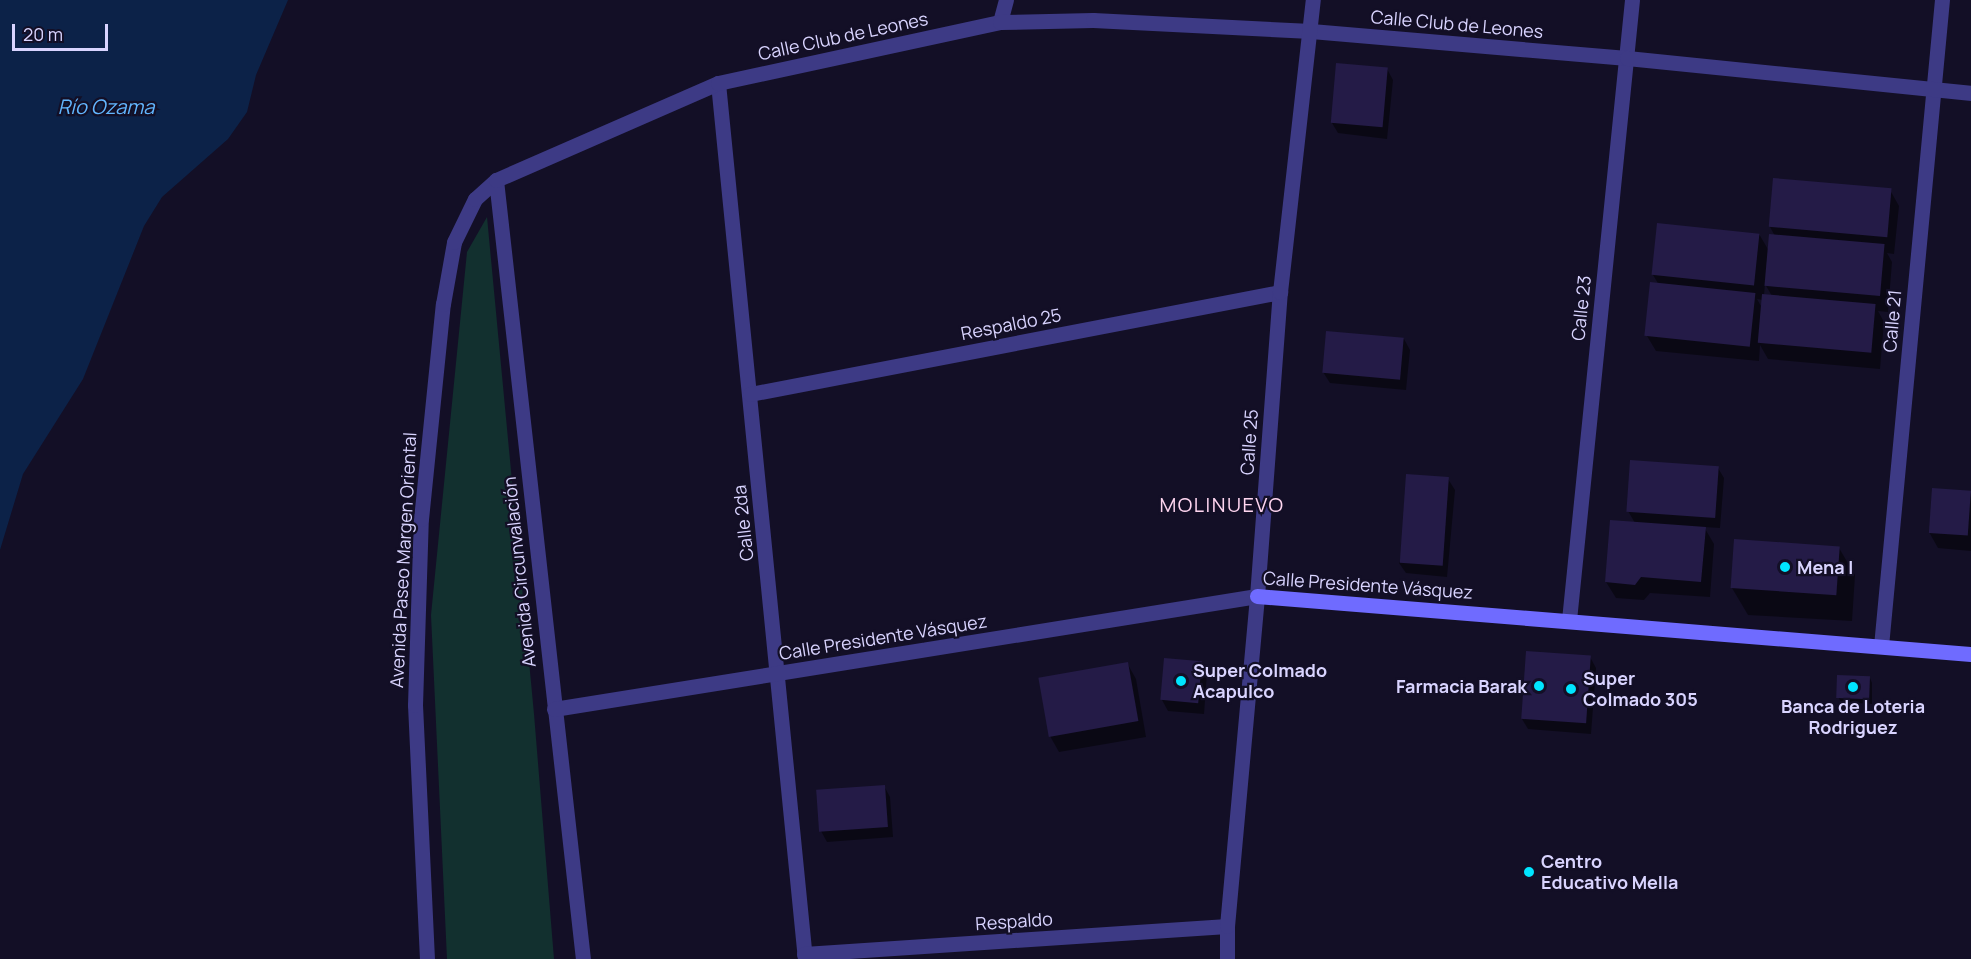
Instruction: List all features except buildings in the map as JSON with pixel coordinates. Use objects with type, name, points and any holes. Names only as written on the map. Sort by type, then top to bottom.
[{"type":"street","points":[[1000,22],[1006,0]]},
{"type":"street","name":"Calle 25","points":[[1227,959],[1227,926],[1257,596],[1280,291],[1313,0]]},
{"type":"street","name":"Calle 23","points":[[1569,620],[1632,0]]},
{"type":"street","name":"Calle 21","points":[[1881,646],[1942,0]]},
{"type":"street","name":"Calle Club de Leones","points":[[496,180],[718,83],[1000,22],[1093,20],[1311,31],[1627,58],[1971,93]]},
{"type":"street","name":"Calle 2da","points":[[718,83],[805,957]]},
{"type":"street","name":"Avenida Circunvalación","points":[[496,180],[583,959]]},
{"type":"street","name":"Avenida Paseo Margen Oriental","points":[[427,959],[415,705],[422,519],[443,304],[454,242],[474,199],[496,180]]},
{"type":"street","name":"Respaldo 25","points":[[750,394],[1280,291]]},
{"type":"street","name":"Calle Presidente Vásquez","points":[[554,709],[1257,596],[1971,654]]},
{"type":"street","name":"Respaldo","points":[[805,957],[1227,926]]},
{"type":"green space","points":[[487,217],[534,714],[554,959],[447,959],[431,615],[467,252]]},
{"type":"water","name":"Río Ozama","points":[[0,0],[288,0],[256,75],[247,112],[228,139],[162,197],[144,226],[83,379],[23,474],[0,550]]},
{"type":"place","name":"Mena I","points":[[1785,567]]},
{"type":"place","name":"Super Colmado Acapulco","points":[[1181,681]]},
{"type":"place","name":"Farmacia Barak","points":[[1539,686]]},
{"type":"place","name":"Banca de Loteria Rodriguez","points":[[1853,687]]},
{"type":"place","name":"Super Colmado 305","points":[[1571,689]]},
{"type":"place","name":"Centro Educativo Mella","points":[[1529,872]]},
{"type":"district","name":"MOLINUEVO","points":[[1222,504]]}]
